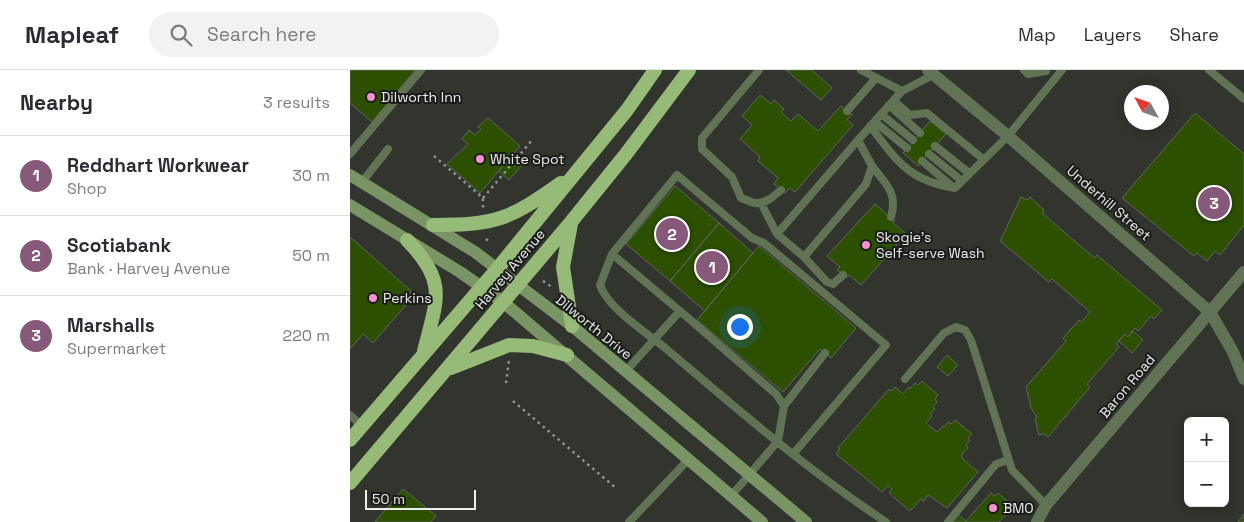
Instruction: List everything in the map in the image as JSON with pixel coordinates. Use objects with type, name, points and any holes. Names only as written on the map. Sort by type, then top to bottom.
[{"type":"highway","name":"Harvey Avenue","points":[[350,440],[497,269],[627,110],[656,70]]},
{"type":"highway","name":"Harvey Avenue","points":[[350,483],[571,222],[689,70]]},
{"type":"highway","points":[[433,225],[473,225],[504,219],[528,206],[576,172]]},
{"type":"highway","points":[[571,222],[563,267],[572,326]]},
{"type":"highway","points":[[408,240],[426,259],[436,287],[435,307],[422,357]]},
{"type":"highway","points":[[448,369],[509,344],[533,346],[567,355]]},
{"type":"main road","name":"Dilworth Drive","points":[[350,175],[433,225],[517,284],[572,326],[748,476],[806,522]]},
{"type":"main road","points":[[350,205],[481,286],[503,302],[689,458],[762,522]]},
{"type":"street","name":"Underhill Street","points":[[932,72],[1210,312],[1233,352],[1244,379]]},
{"type":"street","name":"Baron Road","points":[[1037,522],[1046,505],[1244,272]]},
{"type":"lane","points":[[350,154],[420,70]]},
{"type":"lane","points":[[759,70],[707,131],[702,138],[701,144],[712,160],[732,177],[741,198],[754,203],[761,203],[770,199],[781,190]]},
{"type":"lane","points":[[861,70],[902,91]]},
{"type":"lane","points":[[1024,70],[1028,74],[1046,70],[1055,78]]},
{"type":"lane","points":[[955,188],[1008,136],[1062,70]]},
{"type":"lane","points":[[1209,70],[1244,99]]},
{"type":"lane","points":[[777,234],[902,91],[932,72]]},
{"type":"lane","points":[[847,111],[876,78]]},
{"type":"lane","points":[[891,103],[920,133]]},
{"type":"lane","points":[[891,103],[910,115],[927,113],[983,159]]},
{"type":"lane","points":[[882,114],[913,140]]},
{"type":"lane","points":[[872,124],[906,148]]},
{"type":"lane","points":[[872,124],[895,159],[913,175],[933,184],[955,188]]},
{"type":"lane","points":[[858,140],[872,166],[891,191],[895,203],[891,217]]},
{"type":"lane","points":[[935,146],[969,174]]},
{"type":"lane","points":[[362,182],[388,149]]},
{"type":"lane","points":[[929,154],[962,181]]},
{"type":"lane","points":[[922,161],[955,188]]},
{"type":"lane","points":[[804,257],[866,184],[872,166]]},
{"type":"lane","points":[[794,454],[886,345],[764,244],[752,238],[677,175],[612,254],[600,284],[604,297],[654,339],[778,441],[794,454],[842,493],[886,522]]},
{"type":"lane","points":[[761,203],[777,234],[804,257],[826,282],[833,284],[844,276]]},
{"type":"lane","points":[[612,254],[776,394],[784,406]]},
{"type":"lane","points":[[625,372],[680,311]]},
{"type":"lane","points":[[905,380],[944,333],[956,327],[965,330],[971,340],[1012,470],[1046,505]]},
{"type":"lane","points":[[731,496],[778,441],[784,406],[825,353]]},
{"type":"lane","points":[[350,415],[362,426]]},
{"type":"lane","points":[[628,522],[689,458]]},
{"type":"lane","points":[[948,522],[996,464],[1008,460]]},
{"type":"path","points":[[483,215],[483,198],[533,139]]},
{"type":"path","points":[[434,156],[483,198]]},
{"type":"path","points":[[506,163],[510,166]]},
{"type":"path","points":[[486,240],[490,242]]},
{"type":"path","points":[[543,281],[552,287],[547,292]]},
{"type":"path","points":[[506,383],[510,355]]},
{"type":"path","points":[[513,401],[617,489]]},
{"type":"building","name":"Dilworth Inn","points":[[350,70],[415,70],[372,122],[350,103]]},
{"type":"building","points":[[786,70],[812,70],[832,88],[821,100]]},
{"type":"building","points":[[760,95],[771,104],[774,100],[784,109],[781,112],[791,121],[798,114],[818,131],[841,106],[852,115],[847,120],[853,125],[795,192],[790,188],[785,193],[774,184],[778,178],[758,161],[760,157],[740,139],[752,125],[742,116]]},
{"type":"building","points":[[1195,113],[1244,154],[1244,225],[1220,255],[1215,251],[1207,261],[1197,253],[1194,256],[1122,198]]},
{"type":"building","name":"White Spot","points":[[488,118],[520,146],[480,193],[447,164],[468,144],[462,139],[469,130],[475,135],[481,129],[478,127]]},
{"type":"building","points":[[930,121],[946,134],[918,166],[903,153]]},
{"type":"building","points":[[512,155],[523,164],[509,180],[499,171]]},
{"type":"building","points":[[675,186],[719,223],[670,281],[626,244]]},
{"type":"building","points":[[1021,197],[1028,200],[1030,197],[1044,210],[1042,213],[1085,250],[1095,258],[1097,255],[1162,310],[1154,319],[1151,316],[1138,331],[1135,328],[1128,337],[1125,334],[1116,344],[1119,347],[1087,384],[1090,387],[1048,437],[1044,434],[1039,435],[1035,419],[1037,417],[1031,408],[1026,387],[1066,341],[1063,338],[1079,320],[1081,322],[1090,312],[1052,279],[1049,282],[1000,241]]},
{"type":"building","name":"Skogie's Self-serve Wash","points":[[875,204],[895,221],[893,223],[906,234],[861,285],[849,275],[846,278],[837,270],[840,267],[827,256]]},
{"type":"building","points":[[719,223],[753,253],[705,311],[670,281]]},
{"type":"building","points":[[350,237],[410,290],[412,298],[373,343],[363,334],[350,349]]},
{"type":"building","points":[[759,246],[856,328],[831,358],[820,349],[783,392],[697,320]]},
{"type":"building","points":[[1133,331],[1143,340],[1132,353],[1119,341],[1125,334],[1128,337]]},
{"type":"building","points":[[947,355],[958,365],[948,376],[937,367]]},
{"type":"building","points":[[922,381],[938,395],[935,399],[937,402],[933,407],[935,409],[930,414],[932,416],[926,423],[937,432],[948,422],[951,424],[955,420],[972,434],[968,438],[970,440],[966,445],[968,448],[962,454],[962,458],[978,472],[947,508],[928,495],[924,501],[921,499],[910,511],[889,493],[892,489],[888,486],[882,492],[836,454],[840,449],[838,448],[889,389],[891,391],[895,387],[903,394],[909,387],[911,388],[915,383],[918,385]]},
{"type":"building","points":[[403,489],[436,516],[431,522],[375,522]]},
{"type":"building","name":"BMO","points":[[991,493],[995,496],[998,493],[1008,502],[1005,506],[1010,510],[999,522],[950,522],[957,514],[966,521]]},
{"type":"building","points":[[1244,514],[1244,522],[1238,522]]},
{"type":"place","name":"Dilworth Inn","points":[[371,97]]},
{"type":"place","name":"White Spot","points":[[480,159]]},
{"type":"place","name":"Marshalls","points":[[1214,203]]},
{"type":"place","name":"Scotiabank","points":[[672,234]]},
{"type":"place","name":"Skogie's Self-serve Wash","points":[[866,245]]},
{"type":"place","name":"Reddhart Workwear","points":[[712,267]]},
{"type":"place","name":"Perkins","points":[[373,298]]},
{"type":"place","name":"BMO","points":[[993,508]]}]
